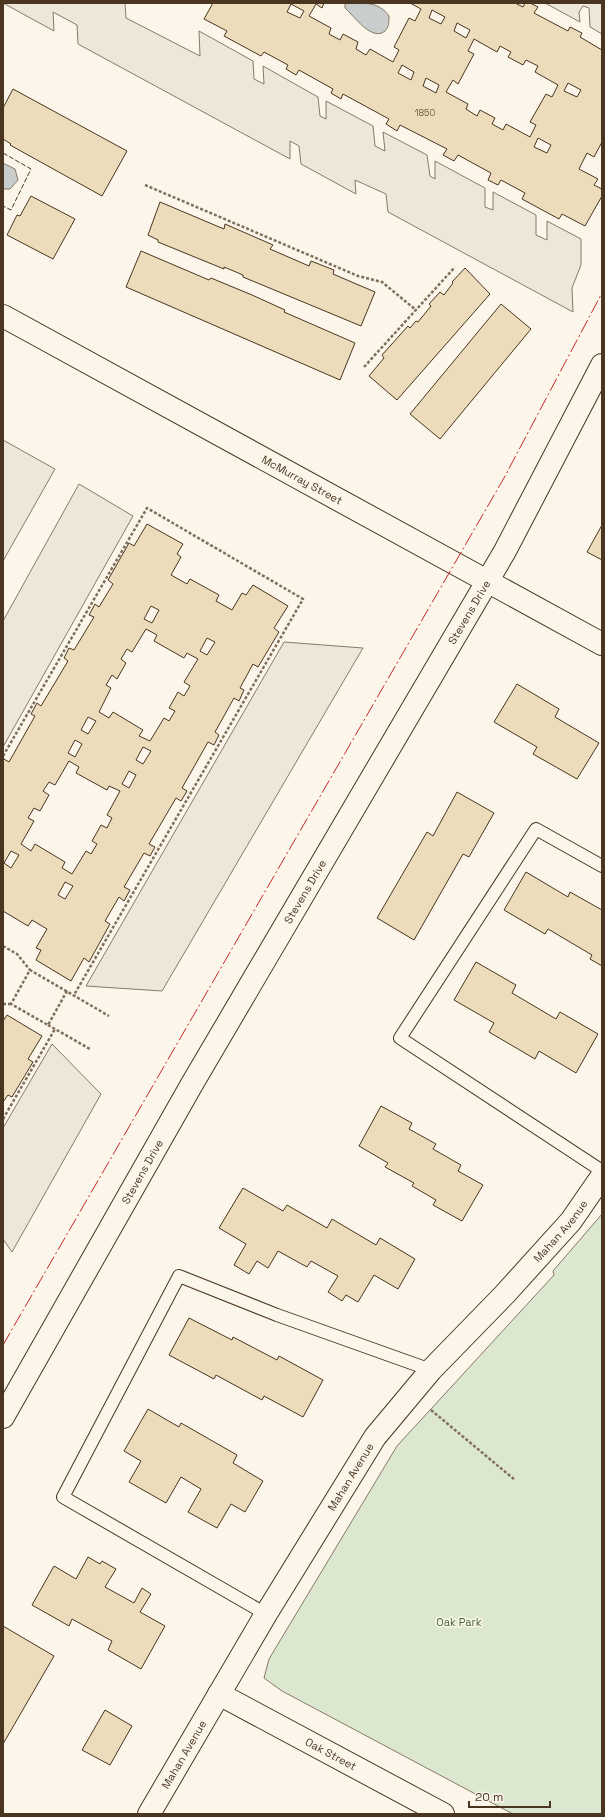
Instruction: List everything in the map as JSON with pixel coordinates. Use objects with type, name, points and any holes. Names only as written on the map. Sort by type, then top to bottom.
[{"type":"street","name":"McMurray Street","points":[[3,316],[488,580],[602,644]]},
{"type":"street","name":"Stevens Drive","points":[[3,1417],[192,1084],[505,551],[602,365]]},
{"type":"street","name":"Mahan Avenue","points":[[149,1814],[266,1614],[375,1438],[431,1370],[505,1294],[571,1221],[602,1176]]},
{"type":"street","name":"Oak Street","points":[[219,1694],[443,1814]]},
{"type":"lane","points":[[602,866],[536,829],[400,1038],[602,1171]]},
{"type":"lane","points":[[266,1614],[63,1496],[179,1276],[277,1315],[431,1370]]},
{"type":"path","points":[[145,185],[358,276],[382,282],[416,310]]},
{"type":"path","points":[[364,367],[455,267]]},
{"type":"path","points":[[3,756],[147,508],[303,599],[74,995]]},
{"type":"path","points":[[3,946],[17,954],[30,970],[109,1016]]},
{"type":"path","points":[[11,1004],[30,970]]},
{"type":"path","points":[[48,1025],[67,991]]},
{"type":"path","points":[[3,1004],[11,1004],[90,1049]]},
{"type":"path","points":[[3,1119],[55,1029]]},
{"type":"path","points":[[429,1408],[516,1480]]},
{"type":"green space","name":"Oak Park","points":[[602,1214],[602,1814],[513,1814],[282,1691],[264,1678],[269,1659],[397,1446],[554,1275],[553,1271]]},
{"type":"shaded area","points":[[3,3],[125,3],[126,18],[200,56],[199,31],[253,61],[254,79],[264,84],[263,66],[318,97],[320,116],[326,119],[326,101],[373,126],[375,146],[385,151],[383,132],[427,155],[430,176],[435,179],[435,161],[485,188],[485,207],[493,210],[493,192],[536,215],[536,235],[547,240],[547,221],[581,239],[581,265],[572,288],[573,312],[388,212],[386,194],[355,180],[356,194],[301,164],[299,146],[290,141],[290,159],[78,44],[77,25],[53,12],[54,31]]},
{"type":"shaded area","points":[[345,3],[375,5],[385,11],[389,16],[385,31],[375,33],[369,31],[345,8]]},
{"type":"shaded area","points":[[545,3],[602,3],[602,34],[590,27],[589,8],[583,6],[579,12],[580,22]]},
{"type":"shaded area","points":[[3,163],[15,169],[18,180],[10,189],[3,189]]},
{"type":"shaded area","points":[[3,440],[55,469],[3,561]]},
{"type":"shaded area","points":[[79,484],[133,516],[3,747],[3,621]]},
{"type":"shaded area","points":[[284,642],[363,648],[162,991],[86,986]]},
{"type":"shaded area","points":[[52,1044],[101,1094],[12,1252],[3,1239],[3,1128]]},
{"type":"building","points":[[213,3],[324,3],[322,8],[316,4],[309,16],[331,28],[329,34],[340,40],[343,34],[358,42],[356,49],[366,55],[370,49],[393,62],[399,50],[394,47],[409,18],[415,21],[421,9],[410,3],[515,3],[523,7],[525,3],[530,3],[538,7],[534,13],[568,31],[570,27],[582,33],[580,37],[602,50],[602,142],[594,157],[587,153],[579,169],[598,179],[594,185],[602,189],[602,196],[585,226],[562,214],[559,219],[522,199],[525,193],[501,180],[498,185],[488,180],[491,173],[458,155],[454,161],[443,155],[447,149],[400,125],[397,131],[386,124],[389,119],[343,94],[341,99],[331,93],[333,89],[299,70],[296,75],[286,69],[288,65],[264,52],[261,56],[224,36],[227,31],[204,19]],"holes":[[[291,4],[304,11],[300,18],[287,12]],[[432,10],[445,17],[441,24],[429,18]],[[457,23],[470,30],[466,38],[454,31]],[[474,39],[497,52],[500,46],[511,52],[508,57],[523,65],[526,60],[538,66],[535,72],[558,85],[552,97],[546,94],[530,122],[536,125],[530,137],[506,124],[503,130],[492,124],[495,118],[480,110],[477,116],[466,109],[468,104],[446,92],[453,80],[458,84],[474,54],[468,51]],[[402,65],[414,72],[411,80],[398,73]],[[426,78],[439,85],[436,93],[423,86]],[[568,83],[581,90],[577,97],[564,91]],[[538,138],[551,145],[547,153],[534,147]]]},
{"type":"building","points":[[13,89],[127,151],[102,196],[10,145],[11,144],[3,139],[3,108]]},
{"type":"building","points":[[31,196],[75,219],[53,259],[7,235],[17,215],[20,216]]},
{"type":"building","points":[[160,202],[224,229],[225,224],[273,245],[270,249],[309,266],[311,261],[334,270],[333,274],[375,292],[361,326],[243,277],[243,275],[224,267],[224,269],[158,242],[158,240],[148,235]]},
{"type":"building","points":[[141,251],[209,280],[211,278],[252,295],[285,310],[284,312],[355,343],[340,380],[126,287]]},
{"type":"building","points":[[465,268],[490,294],[397,400],[369,376],[384,358],[382,355],[408,326],[410,328],[416,321],[418,322],[431,306],[429,304],[440,292],[444,295],[453,283],[452,282]]},
{"type":"building","points":[[501,304],[531,329],[440,439],[410,414]]},
{"type":"building","points":[[147,524],[183,544],[177,554],[181,557],[171,575],[187,584],[190,579],[219,595],[216,601],[232,610],[242,593],[246,595],[253,585],[288,606],[274,628],[279,632],[258,667],[253,664],[240,688],[244,690],[239,701],[234,698],[215,732],[219,735],[214,745],[208,742],[182,788],[187,791],[181,801],[176,798],[149,844],[155,847],[150,856],[144,853],[124,887],[130,890],[124,901],[119,897],[105,921],[110,924],[89,962],[84,958],[71,981],[36,960],[41,950],[36,948],[47,929],[32,920],[28,926],[3,911],[3,760],[4,759],[9,762],[35,716],[31,714],[37,703],[41,706],[68,661],[64,658],[69,648],[74,650],[94,617],[89,615],[95,604],[99,607],[113,584],[108,580],[129,543],[134,546]],"holes":[[[151,606],[159,610],[152,623],[144,619]],[[146,629],[157,635],[154,641],[184,658],[187,653],[198,659],[184,682],[190,686],[184,696],[178,692],[169,708],[175,711],[169,721],[164,718],[150,741],[139,736],[143,730],[113,712],[109,718],[99,712],[111,688],[106,685],[112,675],[117,679],[126,663],[121,659],[127,649],[132,652]],[[207,638],[215,642],[207,655],[200,651]],[[88,717],[96,721],[88,734],[81,730]],[[75,740],[82,744],[75,757],[68,753]],[[143,747],[151,751],[143,764],[136,760]],[[69,761],[79,767],[76,773],[107,790],[109,786],[120,791],[107,815],[112,818],[107,828],[101,825],[92,841],[97,844],[91,854],[86,851],[72,874],[62,868],[65,862],[35,844],[31,851],[21,844],[34,821],[28,818],[34,808],[40,811],[49,795],[43,791],[49,782],[55,785]],[[129,771],[136,775],[129,788],[122,784]],[[11,851],[19,855],[11,868],[4,863]],[[65,882],[73,886],[65,899],[58,895]]]},
{"type":"building","points":[[602,525],[602,560],[587,552]]},
{"type":"building","points":[[517,684],[559,709],[555,717],[599,743],[577,779],[533,754],[537,747],[494,722]]},
{"type":"building","points":[[457,792],[494,813],[469,857],[463,854],[414,940],[377,918],[427,832],[433,836]]},
{"type":"building","points":[[526,872],[568,897],[570,892],[602,910],[602,966],[590,959],[592,955],[548,929],[545,934],[504,910]]},
{"type":"building","points":[[476,962],[516,985],[512,993],[556,1019],[560,1012],[598,1034],[576,1073],[539,1051],[535,1059],[489,1032],[494,1023],[454,1000]]},
{"type":"building","points":[[7,1015],[42,1036],[28,1059],[33,1062],[12,1097],[8,1095],[3,1102],[3,1021]]},
{"type":"building","points":[[381,1106],[412,1123],[409,1129],[436,1144],[433,1149],[461,1165],[458,1171],[483,1185],[462,1221],[433,1205],[436,1200],[412,1186],[414,1183],[385,1167],[388,1163],[359,1146]]},
{"type":"building","points":[[243,1188],[283,1211],[287,1205],[327,1228],[332,1219],[376,1245],[380,1238],[415,1259],[398,1289],[374,1275],[358,1302],[346,1295],[342,1301],[328,1292],[338,1276],[311,1261],[307,1267],[278,1251],[268,1268],[257,1261],[249,1274],[234,1265],[246,1244],[219,1228]]},
{"type":"building","points":[[189,1318],[232,1340],[233,1337],[277,1360],[279,1356],[323,1380],[303,1417],[264,1396],[262,1400],[216,1375],[214,1379],[169,1355]]},
{"type":"building","points":[[148,1409],[179,1427],[181,1423],[237,1455],[233,1463],[263,1481],[245,1512],[231,1504],[217,1528],[188,1512],[201,1489],[181,1477],[166,1503],[129,1482],[141,1461],[124,1451]]},
{"type":"building","points":[[88,1557],[100,1564],[102,1561],[116,1569],[105,1587],[134,1603],[142,1588],[151,1594],[140,1612],[165,1626],[141,1669],[108,1650],[112,1641],[72,1619],[69,1626],[32,1605],[54,1566],[76,1579]]},
{"type":"building","points":[[3,1626],[54,1656],[3,1744]]},
{"type":"building","points":[[105,1710],[132,1726],[110,1765],[82,1750]]},
{"type":"fence","points":[[3,153],[31,169],[11,210],[3,206]]},
{"type":"power","points":[[3,1345],[504,478],[602,293]]}]
